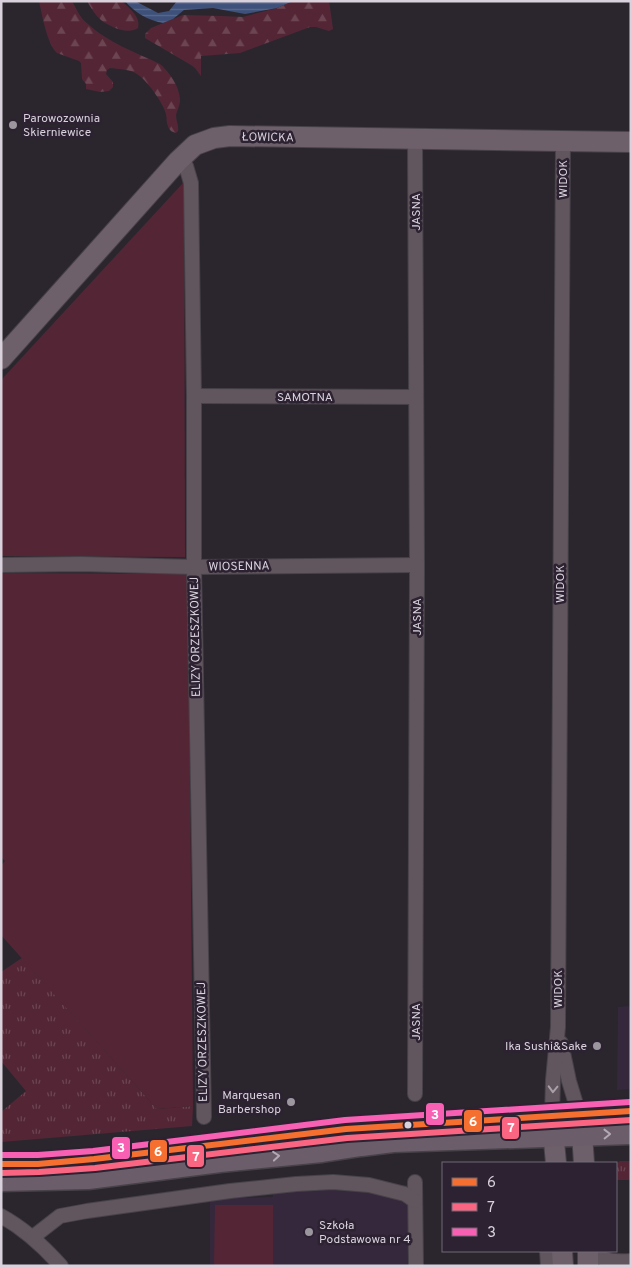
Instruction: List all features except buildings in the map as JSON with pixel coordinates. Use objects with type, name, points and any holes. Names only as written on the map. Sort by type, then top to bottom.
[{"type":"main road","points":[[10,1172],[84,1161],[346,1129],[553,1126],[581,1124],[631,1111]]},
{"type":"main road","points":[[581,1124],[631,1133]]},
{"type":"street","name":"ŁOWICKA","points":[[1,359],[178,161],[195,145],[214,138],[222,136],[631,142]]},
{"type":"street","name":"JASNA","points":[[415,139],[417,565],[415,1094]]},
{"type":"street","name":"WIDOK","points":[[556,1162],[553,1126],[553,1080],[558,1028],[563,142]]},
{"type":"street","name":"ELIZY ORZESZKOWEJ","points":[[178,161],[186,166],[191,183],[194,567],[204,1117]]},
{"type":"street","name":"SAMOTNA","points":[[194,396],[416,397]]},
{"type":"street","name":"WIOSENNA","points":[[1,565],[81,564],[194,567],[417,565]]},
{"type":"street","name":"WIDOK","points":[[558,1028],[569,1081],[581,1124],[584,1162]]},
{"type":"street","points":[[33,1237],[60,1216],[296,1184],[333,1182],[369,1185],[404,1194],[415,1201]]},
{"type":"street","points":[[415,1182],[416,1266]]},
{"type":"street","points":[[1,1216],[33,1237],[61,1266]]},
{"type":"street","points":[[547,1252],[548,1266]]},
{"type":"street","points":[[562,1252],[563,1266]]},
{"type":"street","points":[[588,1252],[588,1266]]},
{"type":"street","points":[[590,1252],[607,1261],[631,1261]]},
{"type":"shaded area","points":[[631,1006],[631,1089],[617,1090],[618,1007]]},
{"type":"shaded area","name":"Szkoła Podstawowa nr 4","points":[[408,1185],[408,1266],[210,1266],[210,1199],[273,1197],[273,1189]]},
{"type":"green space","points":[[39,1],[72,1],[83,19],[104,36],[122,47],[160,64],[167,71],[178,89],[180,101],[176,115],[178,131],[176,133],[169,129],[165,110],[158,98],[150,86],[134,72],[110,68],[106,74],[113,82],[113,87],[109,91],[100,92],[86,89],[86,84],[82,79],[81,63],[57,53],[53,49],[45,28]]},
{"type":"green space","points":[[87,1],[122,1],[138,20],[138,28],[129,31],[109,25],[97,16]]},
{"type":"green space","points":[[293,1],[329,1],[333,29],[329,31],[310,27],[240,53],[201,56],[201,76],[191,65],[145,38],[145,34],[151,28],[183,15],[243,17],[277,8]]},
{"type":"green space","points":[[184,182],[185,557],[1,556],[1,382]]},
{"type":"green space","points":[[1,573],[188,574],[193,1106],[157,1109],[1,935],[1,866],[5,861],[1,857]]},
{"type":"green space","points":[[22,958],[157,1109],[193,1106],[192,1126],[1,1142],[1,1112],[26,1091],[1,1061],[1,972]]},
{"type":"green space","points":[[620,1161],[631,1161],[631,1180],[617,1180],[617,1163]]},
{"type":"green space","points":[[215,1205],[273,1205],[273,1266],[214,1266]]},
{"type":"water","points":[[125,1],[135,1],[158,13],[169,11],[177,1],[293,1],[277,8],[245,14],[213,8],[184,10],[173,19],[163,23],[142,15]]},
{"type":"transit line","name":"3","points":[[1,1155],[38,1155],[93,1151],[345,1120],[630,1102]]},
{"type":"transit line","name":"6","points":[[1,1164],[38,1164],[94,1159],[346,1129],[631,1111]]},
{"type":"transit line","name":"7","points":[[1,1173],[95,1168],[347,1138],[631,1120]]},
{"type":"place","name":"Parowozownia Skierniewice","points":[[13,125]]},
{"type":"place","name":"Ika Sushi&Sake","points":[[597,1046]]},
{"type":"place","name":"Marquesan Barbershop","points":[[291,1102]]},
{"type":"place","name":"Szkoła Podstawowa nr 4","points":[[309,1232]]}]
